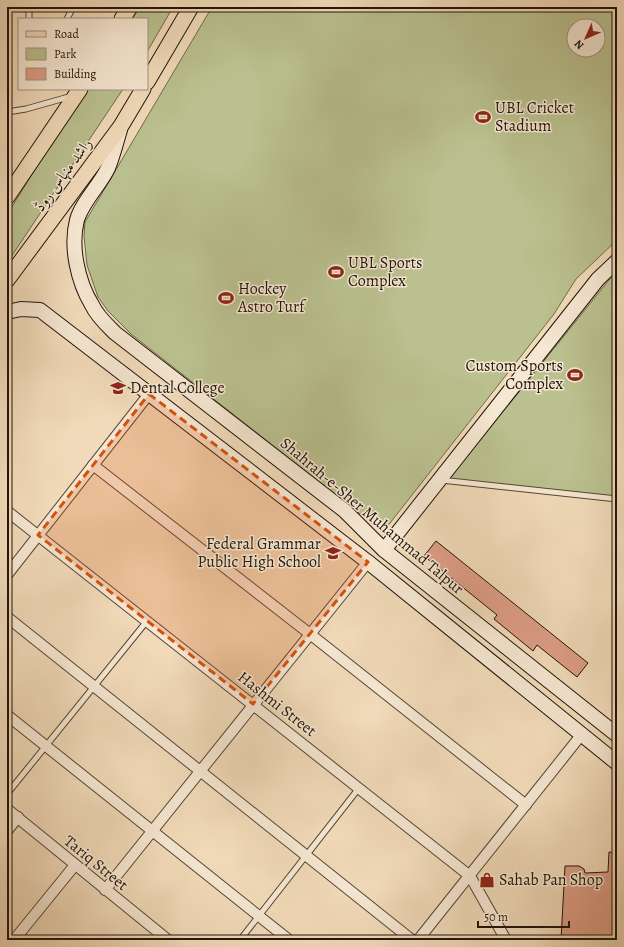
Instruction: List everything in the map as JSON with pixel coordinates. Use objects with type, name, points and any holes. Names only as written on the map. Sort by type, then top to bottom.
[{"type":"main road","points":[[123,18],[130,7]]},
{"type":"main road","points":[[148,80],[191,7]]},
{"type":"main road","name":"راشد منہاس روڈ","points":[[7,280],[121,126],[142,90]]},
{"type":"main road","name":"راشد منہاس روڈ","points":[[7,197],[78,92]]},
{"type":"main road","name":"Shahrah-e-Sher Muhammad Talpur","points":[[121,126],[107,169],[91,193],[77,220],[75,257],[81,282],[92,306],[115,334],[345,511],[384,550],[617,735]]},
{"type":"main road","points":[[384,550],[598,279],[617,261]]},
{"type":"main road","points":[[7,312],[21,309],[40,310],[368,562],[617,763]]},
{"type":"street","points":[[7,575],[149,394]]},
{"type":"street","points":[[93,466],[310,634],[526,805]]},
{"type":"street","name":"Hashmi Street","points":[[7,511],[470,876],[506,940]]},
{"type":"street","points":[[105,890],[368,562]]},
{"type":"street","points":[[7,617],[412,940]]},
{"type":"street","points":[[7,715],[289,940]]},
{"type":"street","points":[[418,940],[582,734]]},
{"type":"street","name":"Tariq Street","points":[[7,808],[105,890],[168,940]]},
{"type":"street","points":[[7,831],[18,817]]},
{"type":"street","points":[[14,940],[75,865]]},
{"type":"lane","points":[[29,7],[29,18]]},
{"type":"lane","points":[[68,18],[73,7]]},
{"type":"lane","points":[[7,112],[26,109],[78,92]]},
{"type":"lane","points":[[439,480],[617,499]]},
{"type":"lane","points":[[7,794],[147,621]]},
{"type":"lane","points":[[240,940],[359,788]]},
{"type":"highlighted area","points":[[149,394],[368,562],[253,704],[38,535]]},
{"type":"green space","points":[[140,7],[173,7],[148,50],[148,18],[133,18]]},
{"type":"green space","name":"UBL Sports Complex","points":[[212,7],[617,7],[617,240],[576,279],[554,314],[383,532],[131,334],[108,311],[98,297],[87,265],[84,236],[85,222]]},
{"type":"green space","points":[[83,90],[122,90],[7,263],[7,215]]},
{"type":"green space","name":"Custom Sports Complex","points":[[617,270],[617,498],[449,479]]},
{"type":"building","points":[[436,541],[588,663],[577,677],[537,645],[533,651],[494,619],[497,615],[424,556]]},
{"type":"building","points":[[609,852],[617,853],[617,940],[561,940],[565,866],[579,866],[584,869],[585,873],[608,872]]},
{"type":"place","name":"UBL Cricket Stadium","points":[[483,117]]},
{"type":"place","name":"UBL Sports Complex","points":[[336,272]]},
{"type":"place","name":"Hockey Astro Turf","points":[[226,298]]},
{"type":"place","name":"Custom Sports Complex","points":[[575,375]]},
{"type":"place","name":"Dental College","points":[[118,388]]},
{"type":"place","name":"Federal Grammar Public High School","points":[[333,553]]},
{"type":"place","name":"Sahab Pan Shop","points":[[487,880]]}]
